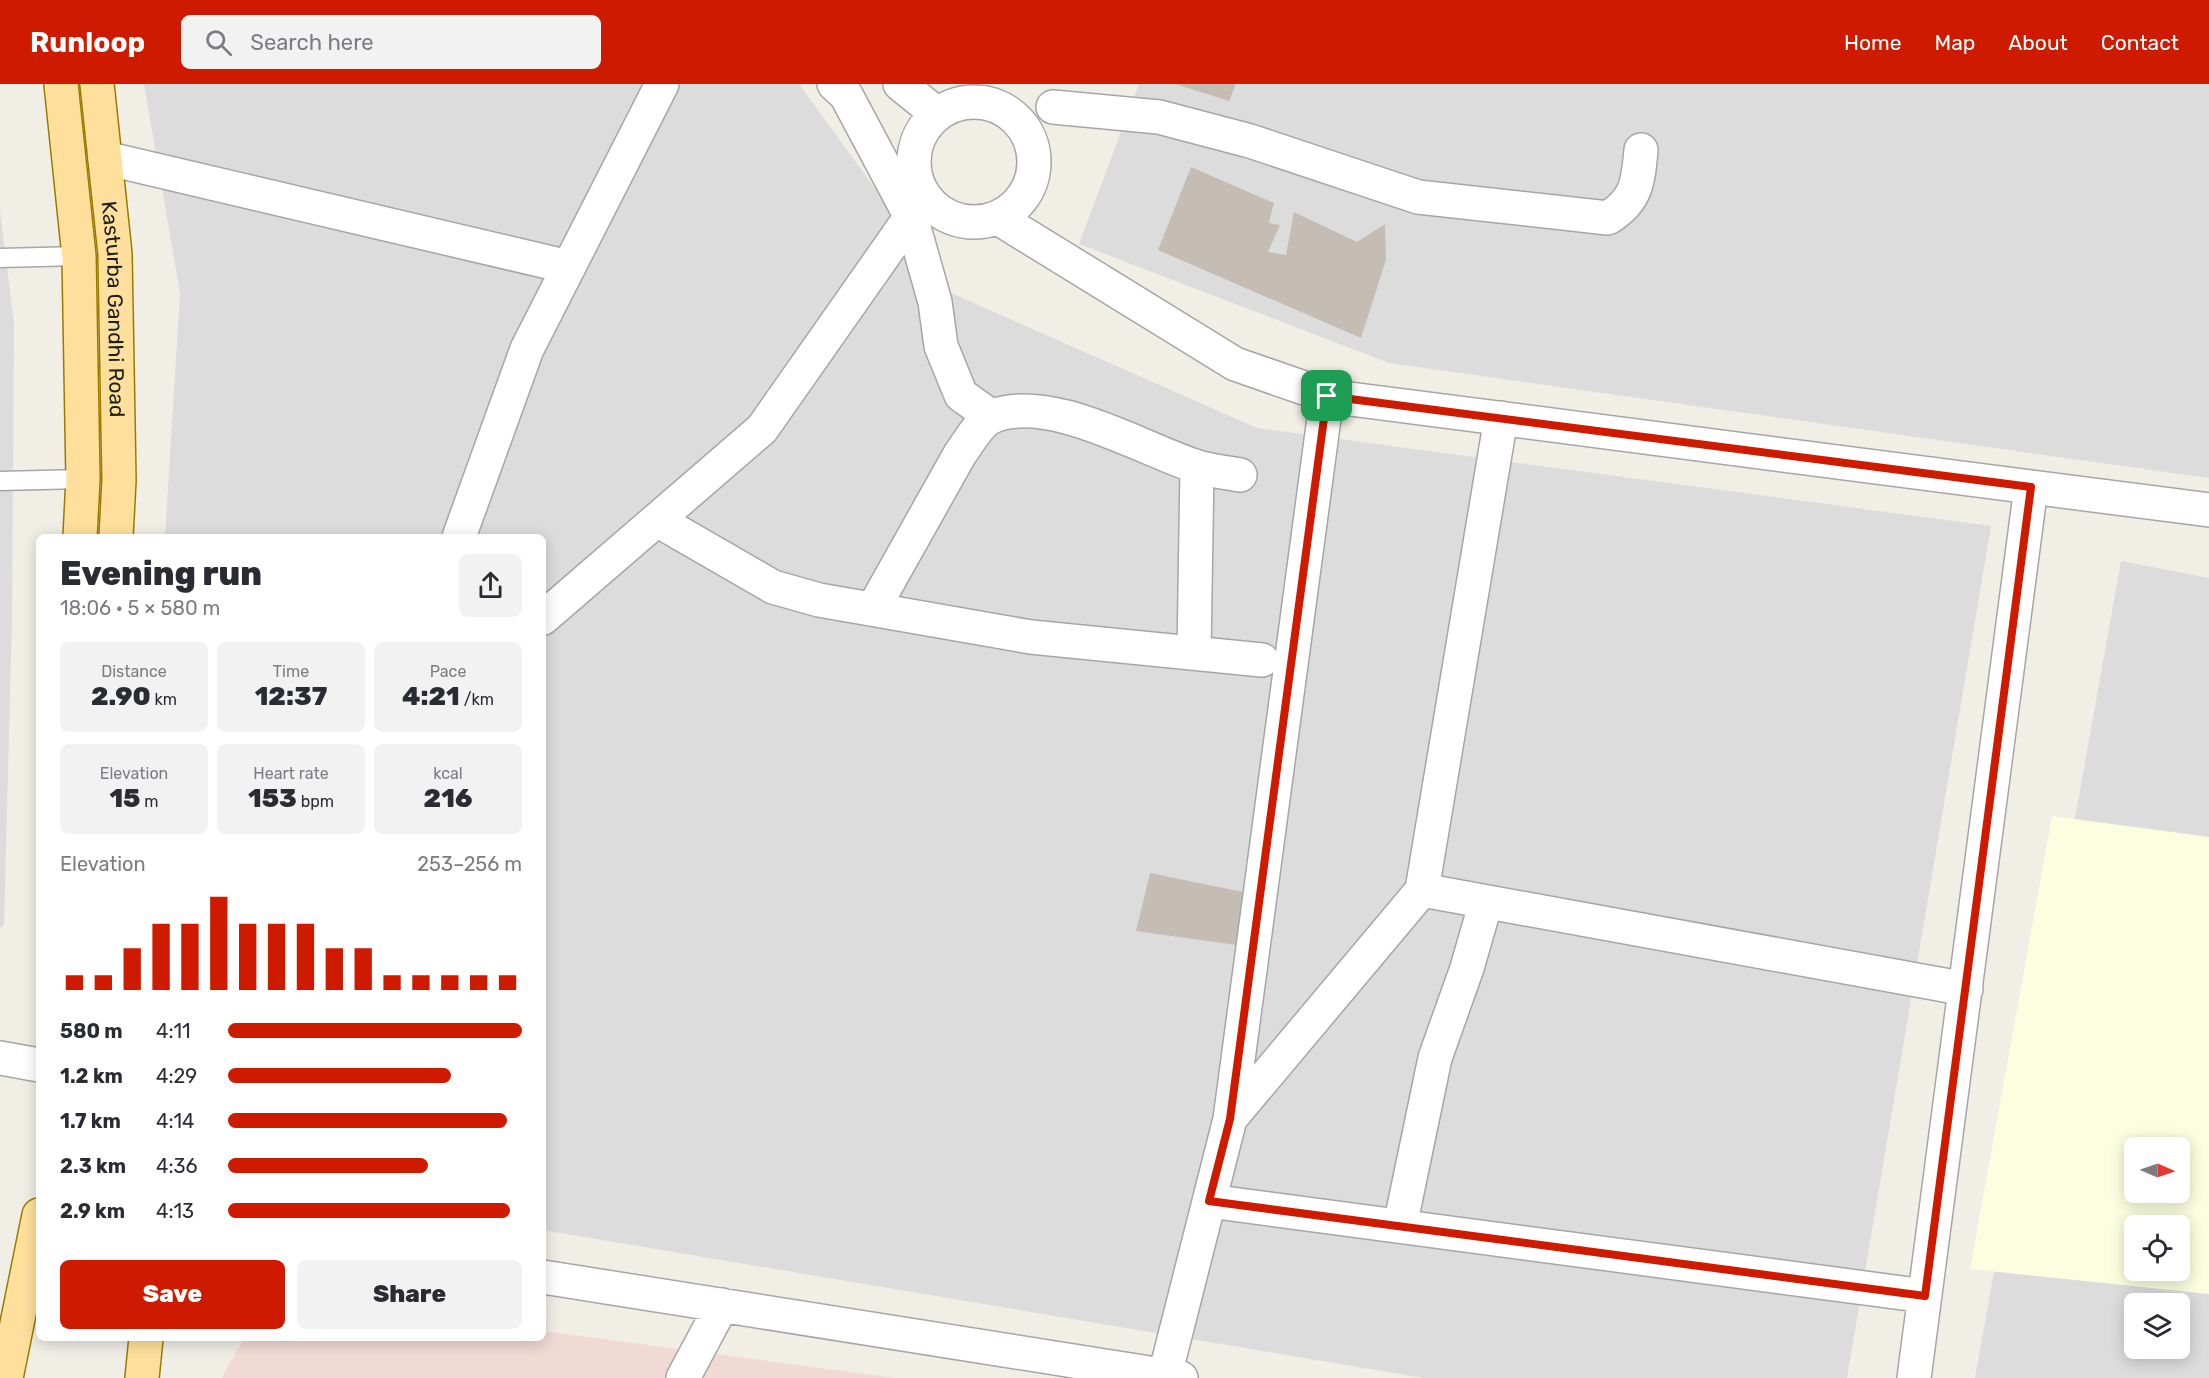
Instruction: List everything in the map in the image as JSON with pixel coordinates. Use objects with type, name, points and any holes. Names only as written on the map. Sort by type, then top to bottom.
[{"type":"main road","name":"Kasturba Gandhi Road","points":[[61,84],[79,256],[83,479],[80,534]]},
{"type":"main road","name":"Kasturba Gandhi Road","points":[[97,84],[115,254],[119,480],[116,534]]},
{"type":"main road","points":[[6,1378],[9,1309],[36,1224]]},
{"type":"main road","points":[[142,1378],[146,1341]]},
{"type":"street","points":[[460,534],[527,349],[662,84]]},
{"type":"street","points":[[834,84],[846,95],[917,207],[957,221],[978,223],[998,218],[1015,207],[1027,191],[1034,172],[1033,151],[1026,132],[1013,116],[995,105],[975,101],[955,105],[937,114],[924,128],[915,145],[913,162],[917,207],[941,346],[961,395],[992,417]]},
{"type":"street","points":[[900,84],[937,114]]},
{"type":"street","points":[[1026,132],[1061,95],[1250,141],[1418,197],[1608,218],[1623,209],[1637,187],[1641,150]]},
{"type":"street","points":[[105,158],[569,267]]},
{"type":"street","points":[[546,615],[762,429],[917,207]]},
{"type":"street","points":[[998,218],[1235,364],[1327,396],[2209,510]]},
{"type":"street","points":[[546,1277],[1173,1377],[1209,1201],[1230,1119],[1327,396]]},
{"type":"street","points":[[873,609],[960,454],[977,431],[992,417],[1015,412],[1053,413],[1086,423],[1197,467],[1240,475]]},
{"type":"street","points":[[1230,1119],[1422,890],[1501,418]]},
{"type":"street","points":[[1194,653],[1197,467]]},
{"type":"street","points":[[1914,1378],[2031,487]]},
{"type":"street","points":[[657,519],[773,587],[819,600],[1031,637],[1262,660]]},
{"type":"street","points":[[1422,890],[1966,989]]},
{"type":"street","points":[[1400,1226],[1435,1058],[1486,902]]},
{"type":"street","points":[[0,1058],[36,1064]]},
{"type":"street","points":[[1209,1201],[1925,1296]]},
{"type":"street","points":[[683,1378],[722,1305]]},
{"type":"lane","points":[[0,258],[79,256]]},
{"type":"lane","points":[[0,481],[83,479]]},
{"type":"shaded area","points":[[144,84],[799,84],[951,293],[1257,428],[1991,526],[1847,1378],[1424,1378],[546,1231],[546,534],[165,534],[180,293]]},
{"type":"shaded area","points":[[1139,84],[2209,84],[2209,478],[1389,363],[1079,244]]},
{"type":"shaded area","points":[[0,210],[14,324],[12,618],[4,925],[0,928]]},
{"type":"shaded area","points":[[2121,561],[2209,578],[2209,1378],[1975,1378]]},
{"type":"shaded area","points":[[2052,816],[2209,837],[2209,1294],[1970,1269]]},
{"type":"shaded area","points":[[546,1331],[895,1378],[222,1378],[242,1341],[546,1341]]},
{"type":"building","points":[[1175,84],[1236,84],[1229,101]]},
{"type":"building","points":[[1191,167],[1274,203],[1269,223],[1280,225],[1268,252],[1286,255],[1294,212],[1357,242],[1385,224],[1386,260],[1361,338],[1158,250]]},
{"type":"building","points":[[1150,873],[1243,892],[1236,945],[1136,931]]},
{"type":"route","points":[[1327,396],[2031,487],[1925,1296],[1209,1201],[1230,1119],[1327,396]]}]
